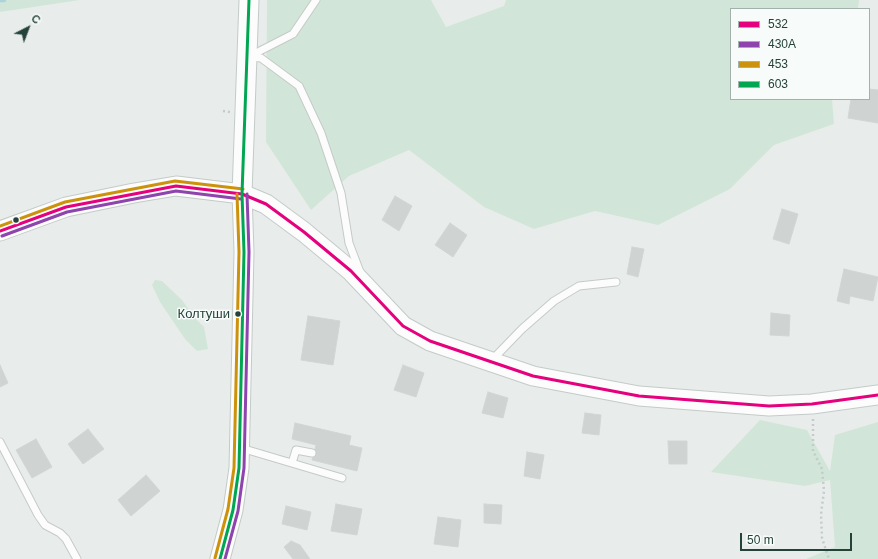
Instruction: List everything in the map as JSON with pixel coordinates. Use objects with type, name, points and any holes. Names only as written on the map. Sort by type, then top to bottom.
[{"type":"main road","points":[[220,559],[233,510],[239,468],[244,252],[242,194],[249,0]]},
{"type":"main road","points":[[0,231],[66,207],[176,186],[242,194],[266,204],[297,226],[351,271],[403,326],[430,341],[533,376],[639,396],[769,406],[812,404],[878,395]]},
{"type":"lane","points":[[248,57],[293,34],[316,0]]},
{"type":"lane","points":[[248,57],[261,58],[299,86],[321,133],[341,193],[349,243],[365,285]]},
{"type":"lane","points":[[490,362],[522,329],[554,301],[579,286],[616,282]]},
{"type":"lane","points":[[0,442],[38,515],[45,525],[60,533],[66,539],[77,559]]},
{"type":"lane","points":[[239,448],[342,478]]},
{"type":"lane","points":[[292,463],[296,450],[312,454]]},
{"type":"path","points":[[812,404],[813,451],[822,469],[824,491],[820,514],[822,538],[829,559]]},
{"type":"green space","points":[[0,0],[80,0],[0,12]]},
{"type":"green space","points":[[267,0],[431,0],[446,27],[504,6],[506,0],[859,0],[858,8],[730,8],[730,100],[832,100],[834,124],[774,145],[730,189],[658,225],[595,211],[534,229],[484,207],[409,150],[349,176],[311,210],[266,142]]},
{"type":"green space","points":[[155,280],[162,281],[182,300],[194,317],[204,327],[208,349],[197,351],[185,339],[160,302],[152,285]]},
{"type":"green space","points":[[760,420],[807,430],[830,471],[835,435],[878,422],[878,559],[806,559],[835,547],[830,480],[805,486],[711,472]]},
{"type":"building","points":[[870,89],[878,90],[878,123],[848,118],[851,100],[870,100]]},
{"type":"building","points":[[395,196],[412,206],[399,231],[382,220]]},
{"type":"building","points":[[782,209],[798,214],[789,244],[773,239]]},
{"type":"building","points":[[450,223],[467,235],[453,257],[435,245]]},
{"type":"building","points":[[632,247],[644,249],[638,277],[627,274]]},
{"type":"building","points":[[844,269],[878,277],[873,301],[850,296],[849,304],[837,301]]},
{"type":"building","points":[[771,313],[790,315],[789,336],[770,335]]},
{"type":"building","points":[[308,316],[340,321],[333,365],[301,360]]},
{"type":"building","points":[[0,365],[8,383],[0,387]]},
{"type":"building","points":[[403,365],[424,373],[416,397],[394,390]]},
{"type":"building","points":[[488,392],[508,398],[503,418],[482,413]]},
{"type":"building","points":[[585,413],[601,415],[599,435],[582,433]]},
{"type":"building","points":[[295,423],[351,436],[349,445],[362,448],[357,471],[312,460],[316,445],[292,439]]},
{"type":"building","points":[[88,429],[104,449],[83,464],[68,444]]},
{"type":"building","points":[[36,439],[52,467],[32,478],[16,450]]},
{"type":"building","points":[[668,441],[687,441],[687,464],[669,464]]},
{"type":"building","points":[[527,452],[544,455],[540,479],[524,476]]},
{"type":"building","points":[[146,475],[160,491],[131,516],[118,500]]},
{"type":"building","points":[[336,504],[362,509],[357,535],[331,531]]},
{"type":"building","points":[[484,504],[502,505],[501,524],[484,523]]},
{"type":"building","points":[[286,506],[311,512],[307,530],[282,524]]},
{"type":"building","points":[[438,517],[461,520],[458,547],[434,544]]},
{"type":"building","points":[[291,541],[300,545],[310,559],[293,559],[284,547]]},
{"type":"transit line","name":"603","points":[[220,559],[233,510],[239,468],[244,252],[242,194],[249,0]]},
{"type":"transit line","name":"453","points":[[0,226],[65,202],[175,181],[243,189]]},
{"type":"transit line","name":"532","points":[[0,231],[66,207],[176,186],[242,194],[266,204],[304,232],[351,271],[403,326],[430,341],[533,376],[639,396],[769,406],[812,404],[878,395]]},
{"type":"transit line","name":"430А","points":[[2,236],[67,212],[176,191],[241,199]]},
{"type":"transit line","name":"453","points":[[215,558],[228,509],[234,468],[239,252],[237,194]]},
{"type":"transit line","name":"430А","points":[[225,559],[238,511],[244,468],[249,252],[247,194]]},
{"type":"place","name":"Колтуши","points":[[238,314]]}]
